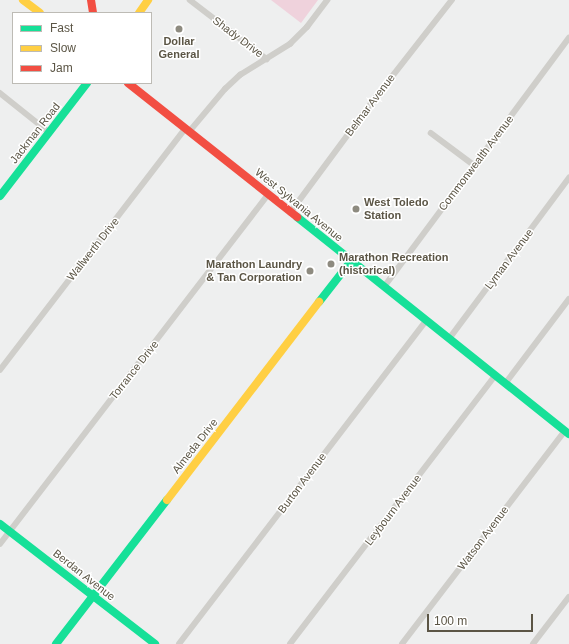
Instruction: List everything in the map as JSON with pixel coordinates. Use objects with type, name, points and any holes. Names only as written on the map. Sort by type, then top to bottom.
[{"type":"street","points":[[23,0],[39,12]]},
{"type":"street","points":[[91,0],[93,12]]},
{"type":"street","points":[[140,12],[148,0]]},
{"type":"street","name":"Shady Drive","points":[[190,0],[267,59]]},
{"type":"street","name":"Wallwerth Drive","points":[[0,370],[187,131],[225,89],[240,75],[296,39],[327,0]]},
{"type":"street","name":"Belmar Avenue","points":[[290,213],[373,101],[452,0]]},
{"type":"street","name":"Commonwealth Avenue","points":[[384,287],[569,38]]},
{"type":"street","name":"Jackman Road","points":[[0,196],[86,84]]},
{"type":"street","name":"West Sylvania Avenue","points":[[129,84],[449,340],[567,432]]},
{"type":"street","points":[[0,94],[49,132]]},
{"type":"street","points":[[430,133],[474,166]]},
{"type":"street","name":"Lyman Avenue","points":[[449,340],[569,178]]},
{"type":"street","name":"Torrance Drive","points":[[0,544],[268,195]]},
{"type":"street","name":"Almeda Drive","points":[[56,644],[351,261]]},
{"type":"street","points":[[505,384],[569,299]]},
{"type":"street","name":"Burton Avenue","points":[[179,644],[426,321]]},
{"type":"street","name":"Leybourn Avenue","points":[[290,644],[496,376]]},
{"type":"street","name":"Watson Avenue","points":[[402,644],[567,432]]},
{"type":"street","name":"Berdan Avenue","points":[[0,524],[155,644]]},
{"type":"street","points":[[533,644],[569,597]]},
{"type":"shaded area","points":[[271,0],[318,0],[301,23]]},
{"type":"traffic: fast","points":[[0,196],[86,84]]},
{"type":"traffic: fast","points":[[297,217],[569,434]]},
{"type":"traffic: fast","points":[[319,302],[351,261]]},
{"type":"traffic: fast","points":[[56,644],[167,500]]},
{"type":"traffic: fast","points":[[0,524],[155,644]]},
{"type":"traffic: slow","points":[[23,0],[39,12]]},
{"type":"traffic: slow","points":[[140,12],[148,0]]},
{"type":"traffic: slow","points":[[167,500],[319,302]]},
{"type":"traffic: jam","points":[[91,0],[93,12]]},
{"type":"traffic: jam","points":[[129,84],[297,217]]},
{"type":"place","name":"Dollar General","points":[[179,29]]},
{"type":"place","name":"West Toledo Station","points":[[356,209]]},
{"type":"place","name":"Marathon Recreation (historical)","points":[[331,264]]},
{"type":"place","name":"Marathon Laundry & Tan Corporation","points":[[310,271]]}]
